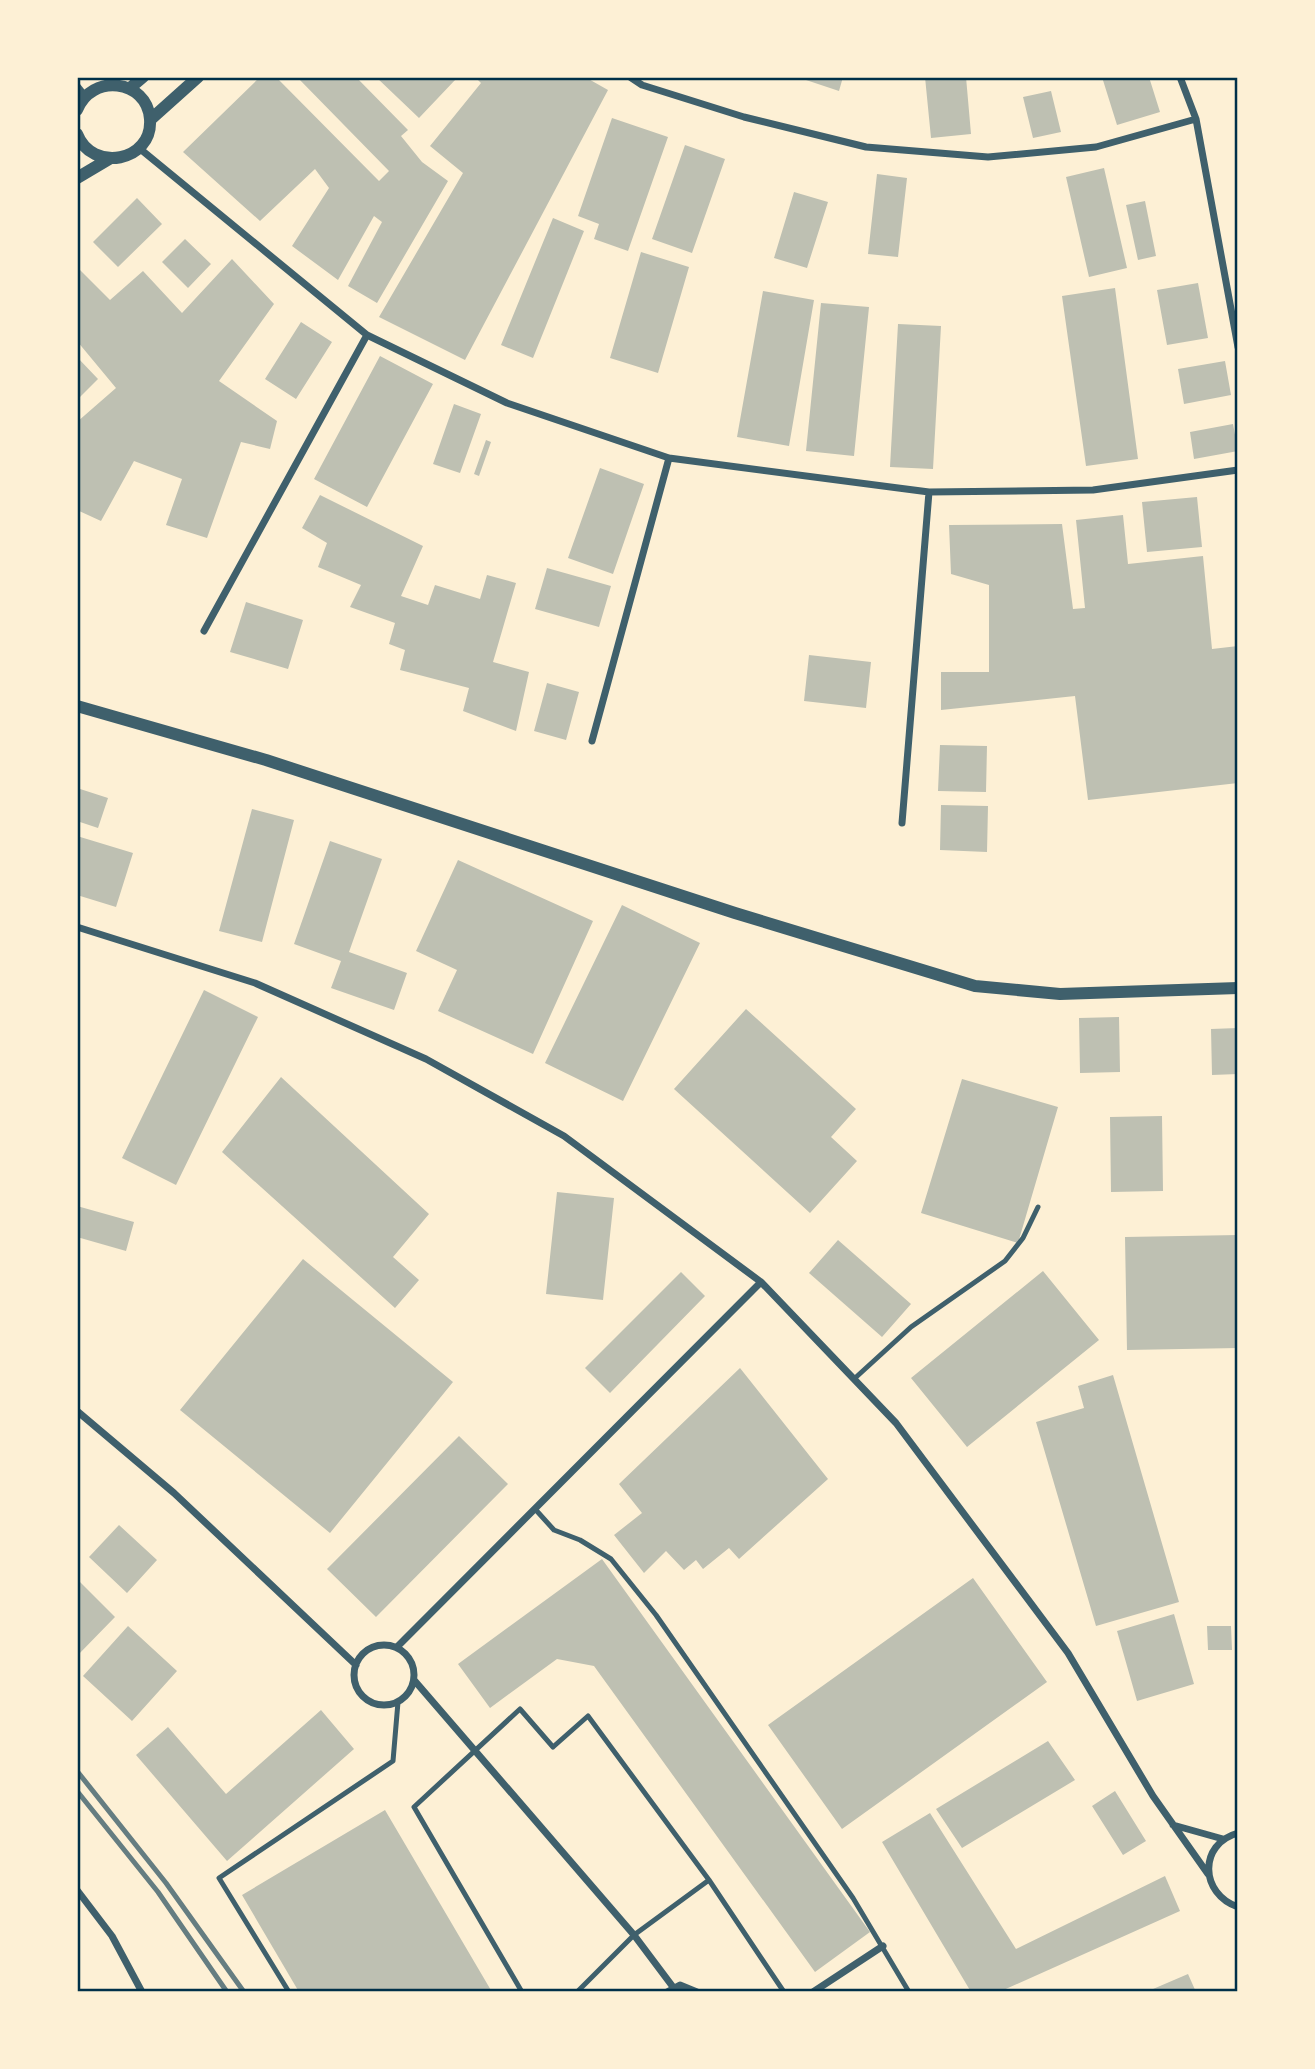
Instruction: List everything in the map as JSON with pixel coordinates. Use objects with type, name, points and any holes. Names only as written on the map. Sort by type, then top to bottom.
[{"type":"street","points":[[130,88],[143,77]]},
{"type":"street","points":[[150,120],[198,77]]},
{"type":"street","points":[[630,77],[642,85],[744,117],[866,147],[988,157],[1096,147],[1196,120]]},
{"type":"street","points":[[1180,77],[1196,120],[1238,347]]},
{"type":"street","points":[[77,110],[81,91],[106,84],[130,88],[140,96],[150,120],[148,132],[139,148],[122,158],[109,159],[77,178]]},
{"type":"street","points":[[77,134],[87,150],[109,159]]},
{"type":"street","points":[[139,148],[367,335],[507,402],[669,458],[929,492],[1093,490],[1238,470]]},
{"type":"street","points":[[204,631],[367,335]]},
{"type":"street","points":[[592,741],[669,458]]},
{"type":"street","points":[[902,823],[929,492]]},
{"type":"street","points":[[77,706],[266,760],[734,913],[975,986],[1060,994],[1238,988]]},
{"type":"street","points":[[77,927],[255,983],[426,1059],[564,1136],[761,1282],[896,1423],[1068,1653],[1172,1825],[1208,1874],[1217,1895],[1238,1907]]},
{"type":"street","points":[[1203,990],[1238,979]]},
{"type":"street","points":[[397,1647],[761,1282]]},
{"type":"street","points":[[77,1411],[174,1493],[356,1665]]},
{"type":"street","points":[[388,1645],[397,1647],[411,1661],[414,1680],[411,1689],[398,1702],[378,1705],[368,1701],[355,1685],[356,1665],[368,1649],[388,1645]]},
{"type":"street","points":[[414,1680],[634,1935],[670,1990],[686,1985],[697,1992]]},
{"type":"street","points":[[1172,1825],[1223,1839]]},
{"type":"street","points":[[1208,1874],[1210,1857],[1223,1839],[1238,1833]]},
{"type":"street","points":[[77,1890],[107,1929],[142,1992]]},
{"type":"street","points":[[813,1992],[883,1946]]},
{"type":"lane","points":[[854,1379],[922,1319],[1005,1261],[1023,1238],[1038,1207]]},
{"type":"lane","points":[[535,1509],[554,1530],[580,1540],[611,1559],[656,1615],[883,1946],[909,1992]]},
{"type":"lane","points":[[289,1992],[219,1878],[393,1761],[398,1702]]},
{"type":"lane","points":[[522,1992],[414,1807],[520,1709],[553,1747],[588,1716],[709,1880],[784,1992]]},
{"type":"lane","points":[[577,1992],[634,1935],[709,1880]]},
{"type":"building","points":[[260,77],[276,77],[379,181],[389,171],[297,77],[356,77],[408,130],[401,136],[422,162],[448,181],[377,303],[348,286],[382,222],[374,216],[338,280],[292,246],[329,188],[315,169],[260,221],[183,152]]},
{"type":"building","points":[[376,77],[454,77],[456,79],[419,118]]},
{"type":"building","points":[[475,77],[585,77],[608,90],[465,360],[379,317],[463,173],[430,146],[481,83]]},
{"type":"building","points":[[797,77],[843,77],[839,91]]},
{"type":"building","points":[[925,77],[966,77],[971,134],[931,138]]},
{"type":"building","points":[[1102,77],[1149,77],[1160,112],[1117,125]]},
{"type":"building","points":[[1051,91],[1061,132],[1033,138],[1023,97]]},
{"type":"building","points":[[612,118],[668,137],[628,251],[594,239],[599,224],[578,216]]},
{"type":"building","points":[[685,145],[725,159],[692,253],[652,239]]},
{"type":"building","points":[[1104,168],[1127,268],[1089,277],[1066,177]]},
{"type":"building","points":[[877,174],[907,178],[898,257],[868,254]]},
{"type":"building","points":[[794,192],[828,202],[807,268],[774,258]]},
{"type":"building","points":[[137,198],[162,224],[118,267],[93,242]]},
{"type":"building","points":[[1145,201],[1156,256],[1138,260],[1126,205]]},
{"type":"building","points":[[553,218],[584,231],[533,358],[501,345]]},
{"type":"building","points":[[185,239],[211,264],[188,288],[162,262]]},
{"type":"building","points":[[641,252],[689,267],[658,373],[610,358]]},
{"type":"building","points":[[232,259],[274,304],[219,381],[277,421],[270,449],[241,442],[207,538],[166,525],[182,479],[134,461],[101,521],[77,510],[77,422],[116,388],[77,341],[77,267],[110,300],[143,271],[182,313]]},
{"type":"building","points":[[1198,283],[1208,338],[1167,345],[1157,290]]},
{"type":"building","points":[[1115,288],[1138,459],[1086,466],[1062,296]]},
{"type":"building","points":[[763,291],[814,300],[789,446],[737,437]]},
{"type":"building","points":[[821,303],[869,307],[854,456],[806,451]]},
{"type":"building","points":[[301,322],[332,342],[296,399],[265,379]]},
{"type":"building","points":[[898,324],[941,326],[933,469],[890,467]]},
{"type":"building","points":[[380,356],[433,384],[367,507],[314,479]]},
{"type":"building","points":[[77,357],[98,379],[77,400]]},
{"type":"building","points":[[1225,361],[1231,395],[1184,404],[1178,369]]},
{"type":"building","points":[[454,404],[481,414],[460,473],[433,464]]},
{"type":"building","points":[[1233,424],[1238,451],[1194,459],[1190,432]]},
{"type":"building","points":[[486,440],[491,442],[479,476],[474,474]]},
{"type":"building","points":[[600,468],[644,484],[613,574],[568,558]]},
{"type":"building","points":[[320,495],[423,546],[401,596],[428,605],[435,585],[480,599],[487,575],[516,583],[493,662],[529,672],[516,731],[463,711],[469,688],[400,670],[405,650],[389,644],[395,623],[350,607],[361,585],[318,567],[327,543],[302,528]]},
{"type":"building","points":[[1197,497],[1202,547],[1147,552],[1142,502]]},
{"type":"building","points":[[1123,515],[1128,564],[1203,556],[1212,649],[1238,646],[1238,783],[1088,800],[1075,696],[941,710],[941,672],[989,672],[989,585],[951,574],[949,525],[1062,524],[1073,609],[1085,608],[1076,520]]},
{"type":"building","points":[[547,568],[611,586],[599,627],[535,609]]},
{"type":"building","points":[[246,602],[303,620],[288,669],[230,652]]},
{"type":"building","points":[[809,655],[871,662],[866,708],[804,701]]},
{"type":"building","points":[[547,683],[579,692],[566,740],[534,731]]},
{"type":"building","points":[[940,745],[987,746],[986,792],[938,791]]},
{"type":"building","points":[[77,788],[108,798],[98,828],[77,821]]},
{"type":"building","points":[[941,805],[988,806],[987,852],[940,850]]},
{"type":"building","points":[[252,809],[294,820],[262,942],[219,931]]},
{"type":"building","points":[[77,836],[133,853],[116,907],[77,895]]},
{"type":"building","points":[[330,841],[382,859],[349,952],[407,973],[394,1010],[331,988],[341,961],[294,944]]},
{"type":"building","points":[[458,860],[593,921],[533,1054],[438,1011],[457,970],[416,951]]},
{"type":"building","points":[[622,905],[700,943],[623,1101],[545,1063]]},
{"type":"building","points":[[204,990],[258,1017],[176,1185],[122,1158]]},
{"type":"building","points":[[746,1009],[856,1109],[831,1137],[857,1161],[810,1213],[674,1089]]},
{"type":"building","points":[[1119,1017],[1120,1072],[1080,1073],[1079,1018]]},
{"type":"building","points":[[1238,1028],[1238,1074],[1212,1075],[1211,1029]]},
{"type":"building","points":[[281,1077],[429,1214],[393,1257],[419,1280],[395,1308],[222,1152]]},
{"type":"building","points":[[962,1079],[1058,1107],[1018,1243],[921,1213]]},
{"type":"building","points":[[1162,1116],[1163,1191],[1111,1192],[1110,1117]]},
{"type":"building","points":[[557,1192],[614,1198],[603,1300],[546,1294]]},
{"type":"building","points":[[77,1206],[134,1222],[126,1251],[77,1237]]},
{"type":"building","points":[[1238,1235],[1238,1348],[1127,1350],[1125,1237]]},
{"type":"building","points":[[838,1240],[911,1304],[882,1337],[809,1273]]},
{"type":"building","points":[[303,1259],[453,1382],[330,1533],[180,1410]]},
{"type":"building","points":[[1043,1271],[1099,1340],[967,1447],[911,1378]]},
{"type":"building","points":[[681,1272],[705,1296],[610,1393],[585,1368]]},
{"type":"building","points":[[740,1368],[828,1479],[739,1559],[729,1548],[703,1569],[696,1560],[684,1570],[666,1551],[644,1573],[614,1535],[642,1513],[619,1484]]},
{"type":"building","points":[[1113,1375],[1179,1602],[1096,1626],[1036,1422],[1084,1408],[1078,1386]]},
{"type":"building","points":[[459,1436],[508,1484],[376,1617],[327,1569]]},
{"type":"building","points":[[119,1525],[157,1560],[127,1593],[89,1557]]},
{"type":"building","points":[[602,1559],[870,1932],[815,1972],[594,1666],[557,1659],[490,1708],[458,1664]]},
{"type":"building","points":[[973,1578],[1047,1682],[842,1829],[768,1725]]},
{"type":"building","points":[[77,1579],[115,1617],[77,1656]]},
{"type":"building","points":[[1174,1614],[1194,1684],[1137,1701],[1117,1631]]},
{"type":"building","points":[[128,1626],[177,1671],[132,1721],[83,1676]]},
{"type":"building","points":[[1207,1626],[1231,1626],[1232,1650],[1208,1650]]},
{"type":"building","points":[[321,1710],[354,1749],[227,1861],[136,1755],[168,1727],[226,1794]]},
{"type":"building","points":[[1048,1741],[1075,1780],[962,1848],[936,1809]]},
{"type":"building","points":[[1115,1791],[1146,1841],[1123,1855],[1092,1806]]},
{"type":"building","points":[[385,1810],[492,1992],[299,1992],[242,1895]]},
{"type":"building","points":[[930,1813],[1016,1949],[1165,1876],[1180,1911],[999,1992],[971,1992],[882,1842]]},
{"type":"building","points":[[1188,1974],[1196,1992],[1146,1992]]},
{"type":"railway","points":[[77,1771],[166,1883],[244,1992]]},
{"type":"railway","points":[[77,1791],[158,1892],[227,1992]]}]
